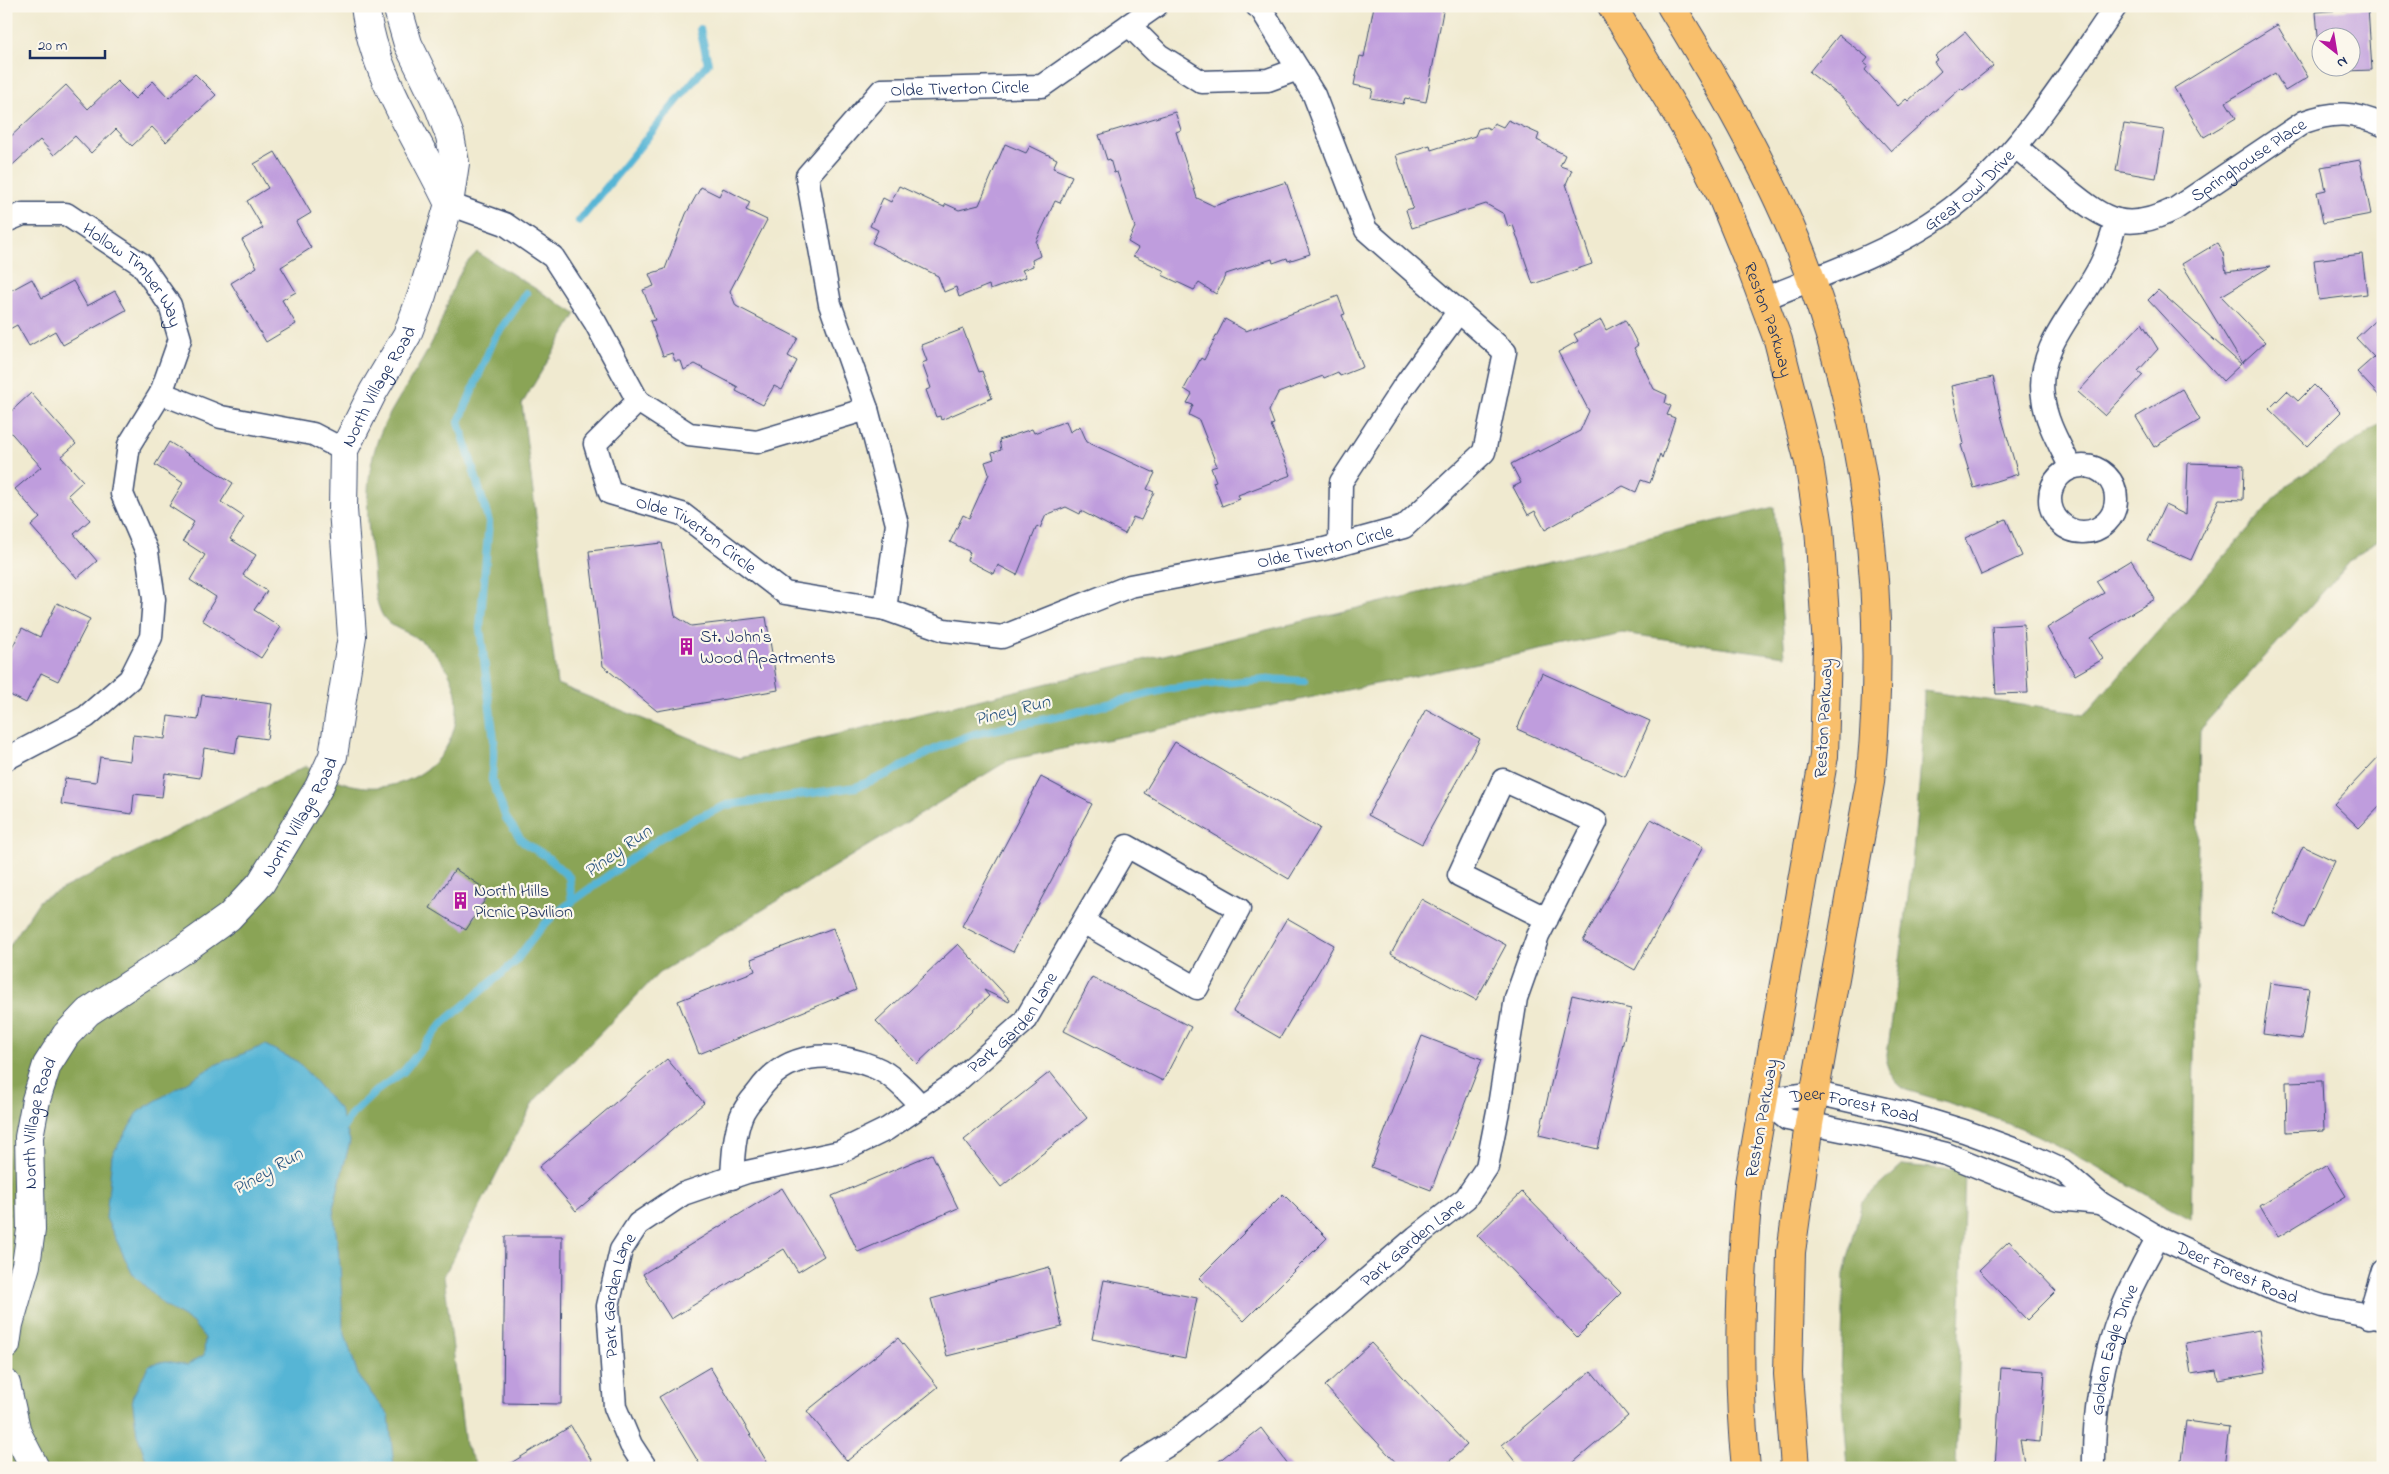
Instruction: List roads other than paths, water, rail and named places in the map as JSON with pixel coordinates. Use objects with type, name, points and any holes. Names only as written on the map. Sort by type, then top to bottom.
[{"type":"main road","name":"Reston Parkway","points":[[1612,6],[1698,149],[1722,197],[1778,340],[1809,462],[1818,527],[1827,647],[1824,756],[1749,1183],[1745,1226],[1740,1381],[1746,1468]]},
{"type":"main road","points":[[1671,6],[1733,112],[1779,202],[1811,280],[1842,377],[1868,507],[1876,586],[1875,733],[1870,782],[1809,1124],[1791,1252],[1788,1374],[1795,1468]]},
{"type":"street","points":[[365,6],[368,31],[377,61],[449,204],[505,224],[553,257],[595,322],[638,401],[689,434],[757,442],[867,409]]},
{"type":"street","name":"North Village Road","points":[[6,1345],[9,1324],[26,1264],[31,1230],[30,1137],[36,1100],[48,1065],[66,1035],[88,1012],[187,948],[229,917],[261,883],[319,787],[333,756],[352,636],[343,509],[344,450],[373,392],[407,334],[422,295],[449,204],[455,163],[450,136],[439,107],[408,44],[397,6]]},
{"type":"street","name":"Olde Tiverton Circle","points":[[885,609],[897,524],[867,409],[830,304],[807,176],[882,90],[1042,86],[1156,6]]},
{"type":"street","name":"Olde Tiverton Circle","points":[[638,401],[595,444],[610,493],[682,514],[785,593],[885,609],[944,630],[1002,637],[1130,586],[1340,544],[1404,527],[1484,452],[1505,352],[1366,230],[1314,95],[1260,7],[1257,6]]},
{"type":"street","name":"Great Owl Drive","points":[[1762,299],[1864,258],[1929,224],[1967,195],[2016,147],[2116,6]]},
{"type":"street","points":[[1129,25],[1159,55],[1202,82],[1268,80],[1298,69]]},
{"type":"street","name":"Springhouse Place","points":[[2016,147],[2094,212],[2117,220],[2137,222],[2157,218],[2175,209],[2304,122],[2322,115],[2344,114],[2367,118],[2383,124]]},
{"type":"street","name":"Hollow Timber Way","points":[[6,221],[23,214],[66,214],[141,264],[170,305],[180,339],[161,393],[129,445],[122,494],[147,552],[154,599],[151,637],[130,679],[86,717],[6,760]]},
{"type":"street","points":[[2071,468],[2047,419],[2042,396],[2043,372],[2050,349],[2102,263],[2117,220]]},
{"type":"street","points":[[1340,544],[1341,482],[1402,389],[1459,311]]},
{"type":"street","points":[[161,393],[221,417],[313,434],[344,450]]},
{"type":"street","name":"Park Garden Lane","points":[[1130,1468],[1173,1442],[1232,1396],[1402,1248],[1466,1198],[1487,1167],[1499,1106],[1516,998],[1538,936],[1596,822],[1504,780],[1459,875],[1547,918]]},
{"type":"street","name":"Park Garden Lane","points":[[646,1468],[631,1445],[615,1407],[608,1306],[621,1250],[638,1224],[683,1194],[732,1178],[840,1152],[887,1129],[955,1083],[1024,1022],[1127,846],[1239,909],[1197,988],[1083,922]]},
{"type":"street","points":[[732,1178],[733,1152],[741,1116],[765,1081],[793,1060],[828,1055],[875,1068],[906,1090],[921,1106]]},
{"type":"street","name":"Deer Forest Road","points":[[1764,1100],[1816,1093],[1908,1114],[1964,1131],[2027,1154],[2062,1170],[2100,1203],[2158,1237],[2277,1291],[2322,1306],[2376,1317]]},
{"type":"street","name":"Deer Forest Road","points":[[1764,1100],[1787,1119],[1885,1139],[1946,1154],[2058,1199],[2100,1203]]},
{"type":"street","name":"Golden Eagle Drive","points":[[2094,1468],[2098,1400],[2121,1311],[2158,1237]]},
{"type":"street","points":[[2376,1317],[2383,1270]]},
{"type":"street","points":[[6,1384],[17,1433],[35,1468]]},
{"type":"water","points":[[265,1045],[298,1062],[340,1110],[350,1141],[333,1208],[340,1265],[343,1328],[359,1378],[389,1416],[394,1468],[149,1468],[137,1434],[132,1398],[149,1365],[166,1361],[187,1365],[204,1355],[205,1338],[192,1322],[165,1306],[132,1273],[106,1218],[112,1155],[139,1111],[215,1065]]},
{"type":"waterway","points":[[579,221],[708,63],[700,29]]},
{"type":"waterway","points":[[526,293],[494,339],[459,422],[489,522],[480,628],[494,740],[492,780],[506,818],[523,842],[546,856],[569,877],[572,902]]},
{"type":"waterway","name":"Piney Run","points":[[339,1134],[352,1114],[376,1091],[403,1072],[443,1023],[514,963],[540,929],[555,914],[660,838],[690,821],[727,805],[856,787],[890,773],[937,748],[974,734],[1065,715],[1171,688],[1265,679],[1304,681]]},
{"type":"place","name":"St. John's Wood Apartments","points":[[686,646]]},
{"type":"place","name":"North Hills Picnic Pavilion","points":[[460,900]]}]
